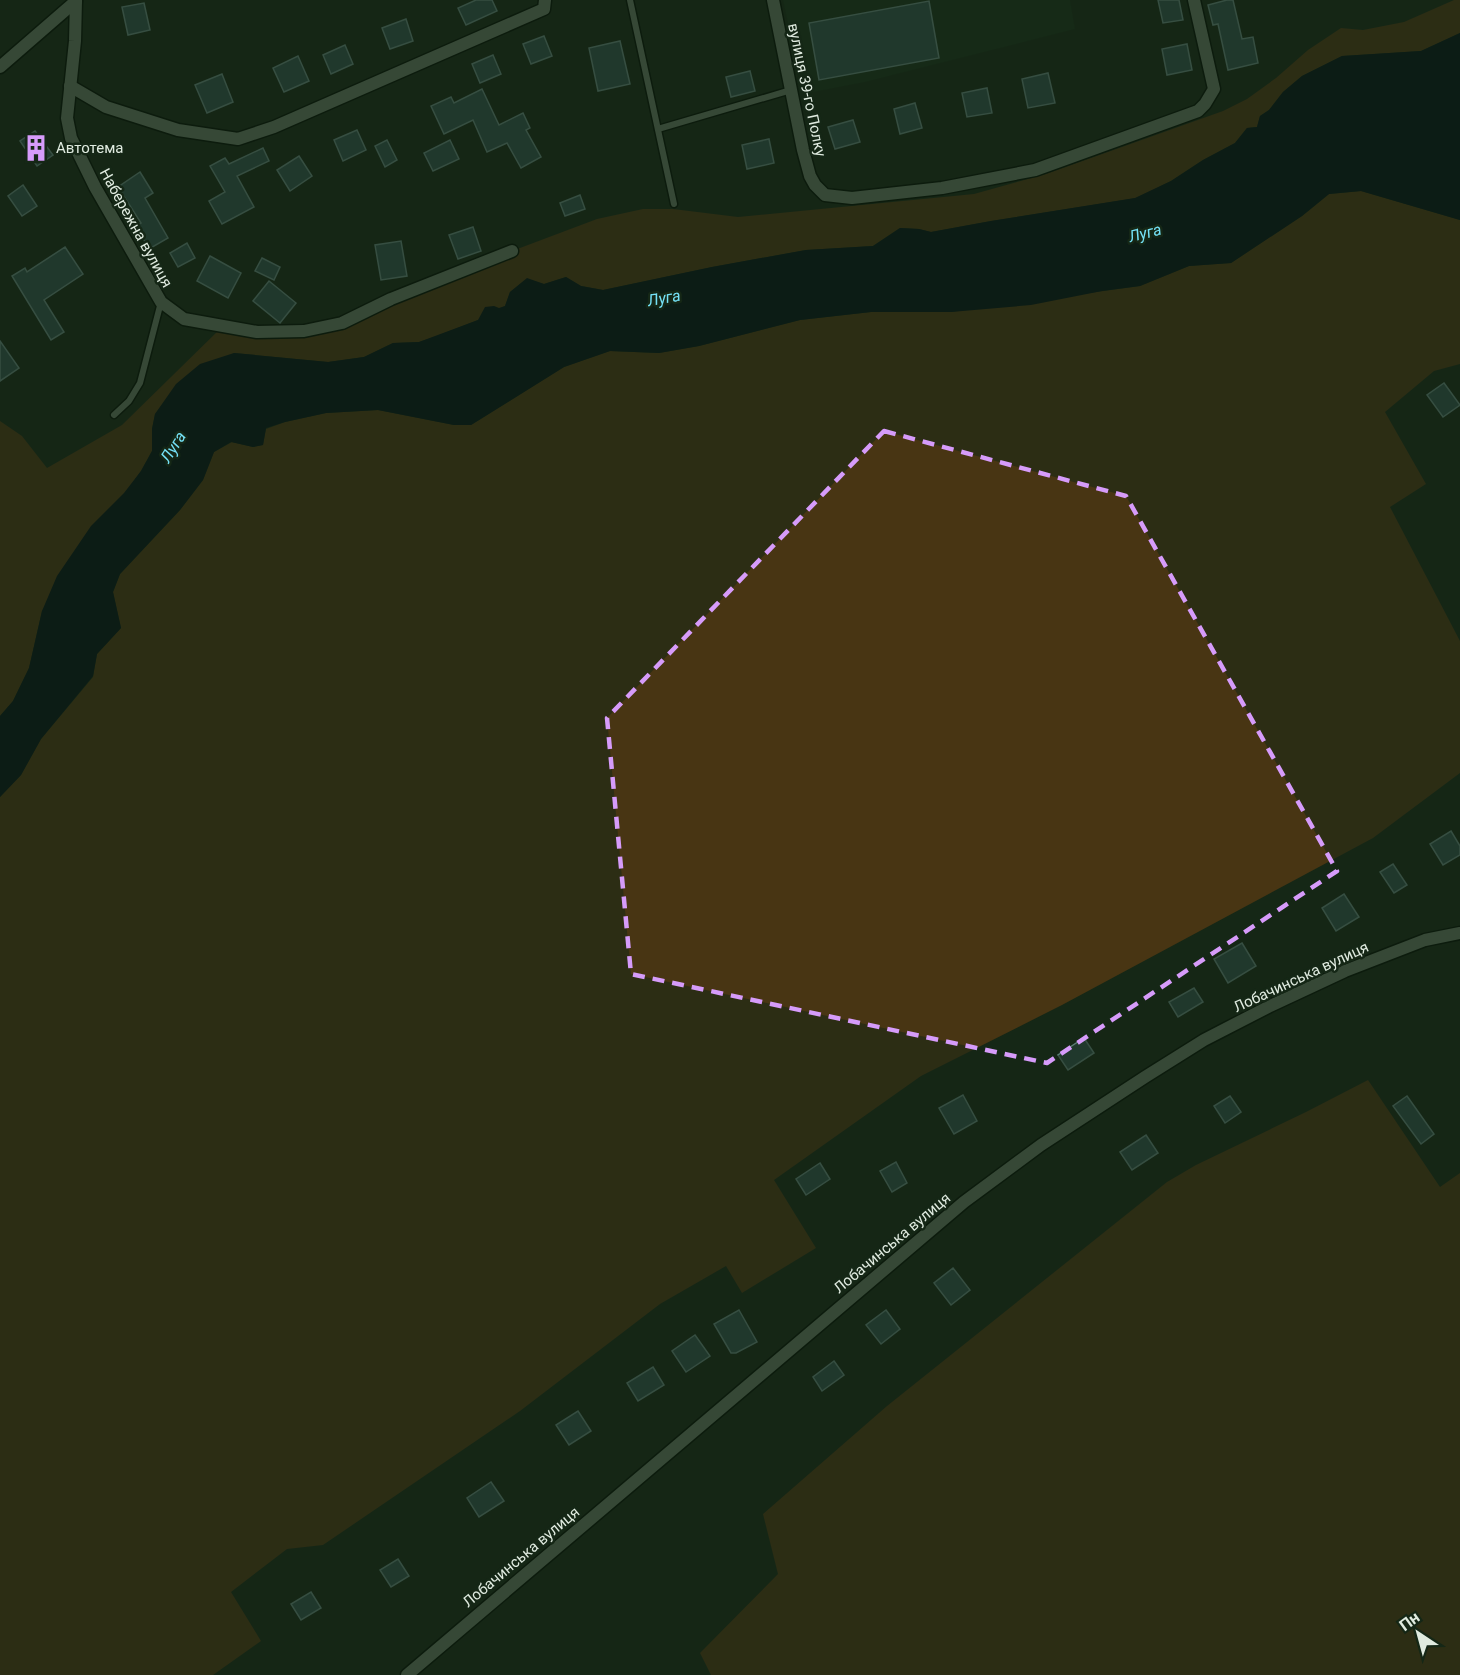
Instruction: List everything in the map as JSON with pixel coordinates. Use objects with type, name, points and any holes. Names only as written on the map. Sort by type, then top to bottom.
[{"type":"street","name":"вулиця 39-го Полку","points":[[773,0],[810,176],[825,195],[852,198],[942,188],[1035,170],[1198,111],[1214,89],[1194,0]]},
{"type":"street","points":[[0,67],[76,1]]},
{"type":"street","name":"Набережна вулиця","points":[[76,1],[75,41],[67,118],[71,138],[95,187],[161,303],[184,319],[257,332],[303,331],[342,323],[391,299],[512,251]]},
{"type":"street","points":[[70,86],[106,107],[178,130],[238,139],[274,127],[544,4]]},
{"type":"street","name":"Лобачинська вулиця","points":[[407,1675],[964,1202],[1041,1145],[1204,1040],[1270,1006],[1345,971],[1425,940],[1460,933]]},
{"type":"lane","points":[[630,0],[674,204]]},
{"type":"lane","points":[[658,129],[791,90]]},
{"type":"lane","points":[[114,415],[129,401],[140,383],[161,303]]},
{"type":"highlighted area","points":[[884,431],[1126,496],[1337,871],[1047,1063],[631,974],[607,718]]},
{"type":"shaded area","points":[[783,0],[1070,0],[1075,29],[865,82],[803,94]]},
{"type":"shaded area","points":[[1454,0],[1460,0],[1460,33],[1421,51],[1342,56],[1302,76],[1283,92],[1269,110],[1260,116],[1257,127],[1247,128],[1235,143],[1171,181],[1136,198],[931,232],[900,228],[873,246],[806,250],[603,290],[581,286],[566,277],[544,284],[527,279],[510,292],[505,306],[478,320],[419,342],[393,343],[364,357],[328,362],[234,353],[166,400],[155,414],[152,451],[141,471],[42,611],[29,668],[13,701],[0,716],[0,421],[22,436],[47,468],[122,425],[222,327],[257,332],[342,323],[512,251],[597,219],[643,209],[673,209],[738,217],[974,194],[1046,174],[1223,111],[1247,99],[1308,50],[1341,28],[1363,30],[1404,22]]},
{"type":"shaded area","points":[[1361,191],[1460,220],[1460,364],[1434,371],[1385,412],[1426,484],[1390,507],[1460,641],[1460,773],[1373,838],[1062,1005],[921,1076],[774,1180],[816,1248],[742,1293],[726,1266],[660,1304],[520,1411],[323,1545],[287,1549],[231,1592],[261,1641],[213,1675],[0,1675],[0,797],[21,775],[41,739],[93,677],[97,654],[121,628],[113,592],[120,574],[180,510],[203,480],[214,452],[232,442],[253,447],[263,445],[266,429],[285,422],[326,413],[378,410],[454,425],[471,425],[564,367],[610,351],[659,353],[699,346],[800,320],[871,312],[951,312],[1140,286],[1189,266],[1231,263],[1302,216],[1329,194]]},
{"type":"shaded area","points":[[1368,1080],[1440,1187],[1460,1173],[1460,1675],[711,1675],[700,1653],[778,1574],[763,1514],[887,1406],[1167,1182],[1196,1165]]},
{"type":"water","name":"Луга","points":[[1460,33],[1460,220],[1361,191],[1329,194],[1302,216],[1231,263],[1189,266],[1140,286],[1031,305],[951,312],[871,312],[800,320],[699,346],[659,353],[610,351],[564,367],[471,425],[454,425],[378,410],[326,413],[266,428],[263,445],[253,447],[231,442],[214,452],[203,480],[180,510],[120,574],[113,592],[121,628],[97,654],[93,676],[41,739],[21,775],[0,797],[0,716],[13,701],[29,668],[42,611],[57,576],[91,526],[124,493],[141,471],[152,451],[155,414],[176,384],[200,364],[234,353],[328,362],[364,357],[393,343],[419,342],[478,320],[485,307],[505,306],[510,292],[527,278],[544,284],[566,277],[581,286],[603,290],[806,250],[873,246],[900,228],[931,232],[1135,198],[1171,181],[1235,143],[1247,128],[1257,127],[1260,116],[1269,110],[1283,92],[1302,76],[1342,56],[1421,51]]},
{"type":"building","points":[[476,0],[492,0],[497,11],[466,25],[458,8]]},
{"type":"building","points":[[1158,0],[1179,0],[1183,20],[1163,23]]},
{"type":"building","points":[[1233,0],[1242,39],[1253,37],[1258,63],[1228,70],[1218,24],[1213,25],[1208,5]]},
{"type":"building","points":[[929,1],[939,58],[819,80],[809,23]]},
{"type":"building","points":[[144,3],[150,30],[128,35],[122,7]]},
{"type":"building","points":[[406,19],[413,41],[390,49],[382,28]]},
{"type":"building","points":[[544,36],[552,56],[531,64],[523,44]]},
{"type":"building","points":[[620,41],[630,84],[598,91],[589,48]]},
{"type":"building","points":[[1187,44],[1192,70],[1167,75],[1162,49]]},
{"type":"building","points":[[345,45],[353,64],[331,74],[323,55]]},
{"type":"building","points":[[493,55],[501,74],[480,83],[472,64]]},
{"type":"building","points":[[298,56],[309,81],[284,92],[273,68]]},
{"type":"building","points":[[750,71],[755,91],[731,97],[726,77]]},
{"type":"building","points":[[1048,73],[1055,103],[1028,108],[1022,79]]},
{"type":"building","points":[[222,74],[233,102],[207,113],[195,85]]},
{"type":"building","points":[[987,88],[992,113],[967,117],[962,93]]},
{"type":"building","points":[[482,89],[499,125],[523,113],[530,128],[526,130],[541,157],[521,168],[507,143],[487,152],[473,120],[444,134],[431,106],[451,97],[454,103]]},
{"type":"building","points":[[915,103],[922,128],[900,134],[894,109]]},
{"type":"building","points":[[853,120],[860,142],[835,149],[828,127]]},
{"type":"building","points":[[357,130],[366,150],[343,161],[334,140]]},
{"type":"building","name":"Автотема","points":[[35,131],[53,155],[37,166],[20,141]]},
{"type":"building","points":[[769,139],[774,163],[747,169],[742,145]]},
{"type":"building","points":[[387,140],[397,160],[385,167],[375,146]]},
{"type":"building","points":[[450,140],[459,159],[433,171],[424,153]]},
{"type":"building","points":[[263,148],[269,161],[237,176],[254,207],[222,224],[209,201],[225,192],[210,166],[225,158],[229,164]]},
{"type":"building","points":[[299,156],[312,176],[290,191],[277,170]]},
{"type":"building","points":[[140,172],[153,193],[145,198],[168,238],[149,249],[136,226],[141,223],[118,187]]},
{"type":"building","points":[[23,185],[37,206],[22,216],[8,196]]},
{"type":"building","points":[[580,195],[585,209],[565,216],[560,203]]},
{"type":"building","points":[[473,227],[481,251],[458,259],[449,235]]},
{"type":"building","points":[[401,241],[407,276],[381,280],[375,245]]},
{"type":"building","points":[[187,243],[195,258],[178,267],[170,253]]},
{"type":"building","points":[[65,247],[83,274],[44,300],[64,332],[51,340],[12,276],[25,268],[27,272]]},
{"type":"building","points":[[210,256],[241,273],[228,298],[197,281]]},
{"type":"building","points":[[262,258],[280,267],[274,280],[255,271]]},
{"type":"building","points":[[269,281],[296,303],[280,323],[253,301]]},
{"type":"building","points":[[0,341],[19,368],[0,381]]},
{"type":"building","points":[[1444,383],[1460,405],[1443,417],[1427,395]]},
{"type":"building","points":[[1451,831],[1460,846],[1460,855],[1443,865],[1430,844]]},
{"type":"building","points":[[1393,864],[1407,885],[1394,893],[1380,872]]},
{"type":"building","points":[[1344,894],[1359,917],[1336,931],[1322,908]]},
{"type":"building","points":[[1242,943],[1256,966],[1228,983],[1214,959]]},
{"type":"building","points":[[1194,988],[1203,1002],[1178,1017],[1169,1002]]},
{"type":"building","points":[[1084,1038],[1094,1053],[1068,1070],[1058,1055]]},
{"type":"building","points":[[963,1095],[977,1121],[954,1134],[939,1108]]},
{"type":"building","points":[[1230,1096],[1241,1112],[1225,1123],[1214,1106]]},
{"type":"building","points":[[1407,1096],[1434,1134],[1421,1144],[1393,1106]]},
{"type":"building","points":[[1146,1135],[1158,1153],[1132,1170],[1120,1152]]},
{"type":"building","points":[[896,1162],[907,1183],[892,1192],[880,1171]]},
{"type":"building","points":[[820,1163],[830,1179],[806,1195],[796,1179]]},
{"type":"building","points":[[953,1268],[970,1290],[951,1305],[934,1283]]},
{"type":"building","points":[[739,1310],[757,1342],[736,1353],[731,1353],[714,1324]]},
{"type":"building","points":[[886,1310],[900,1329],[881,1344],[866,1325]]},
{"type":"building","points":[[695,1335],[710,1356],[686,1372],[672,1351]]},
{"type":"building","points":[[834,1361],[844,1375],[822,1391],[813,1377]]},
{"type":"building","points":[[653,1367],[664,1385],[638,1401],[627,1383]]},
{"type":"building","points":[[578,1411],[591,1431],[569,1445],[556,1425]]},
{"type":"building","points":[[491,1482],[504,1501],[479,1517],[467,1498]]},
{"type":"building","points":[[398,1559],[409,1576],[391,1587],[380,1570]]},
{"type":"building","points":[[311,1592],[321,1608],[301,1620],[291,1604]]},
{"type":"place","name":"Автотема","points":[[36,148]]}]
